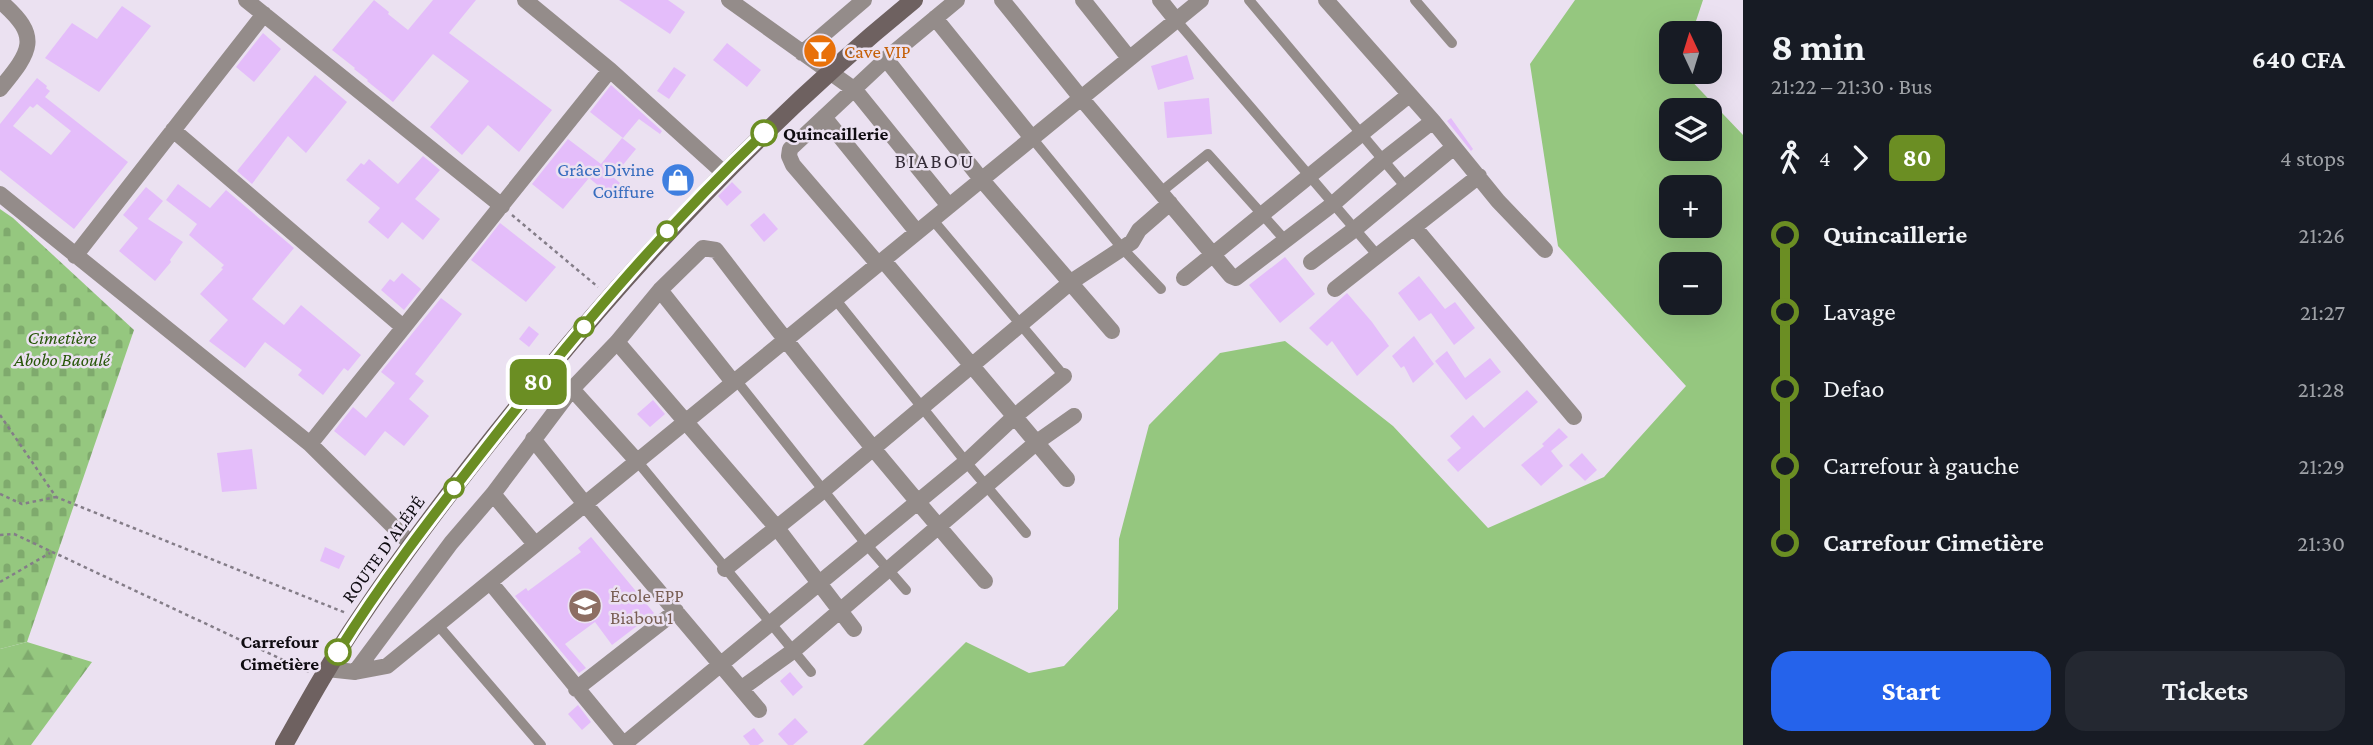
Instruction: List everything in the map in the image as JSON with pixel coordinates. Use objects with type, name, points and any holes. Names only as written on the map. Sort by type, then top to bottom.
[{"type":"main road","name":"ROUTE D'ALÉPÉ","points":[[284,745],[324,673],[411,544],[513,412],[609,296],[724,173],[829,73],[914,0]]},
{"type":"street","points":[[246,0],[502,206]]},
{"type":"street","points":[[525,0],[610,70],[724,173]]},
{"type":"street","points":[[729,0],[855,90],[949,206]]},
{"type":"street","points":[[802,53],[864,0]]},
{"type":"street","points":[[957,0],[886,59],[790,149],[789,156],[793,165],[971,365],[1067,479]]},
{"type":"street","points":[[1002,0],[1080,98],[1231,276],[1236,278],[1286,242],[1433,121]]},
{"type":"street","points":[[1083,0],[1129,58]]},
{"type":"street","points":[[1160,0],[1377,256]]},
{"type":"street","points":[[324,673],[355,672],[387,666],[1200,0]]},
{"type":"street","points":[[1250,0],[1405,186]]},
{"type":"street","points":[[1326,0],[1433,121],[1498,201],[1545,250]]},
{"type":"street","points":[[1415,0],[1452,43]]},
{"type":"street","points":[[0,1],[27,30],[28,47],[19,66],[0,89]]},
{"type":"street","points":[[75,256],[264,14]]},
{"type":"street","points":[[935,18],[1122,248],[1161,289]]},
{"type":"street","points":[[886,59],[981,179],[1112,331]]},
{"type":"street","points":[[310,444],[610,70]]},
{"type":"street","points":[[1184,278],[1409,96]]},
{"type":"street","points":[[824,117],[917,232]]},
{"type":"street","points":[[173,130],[403,327]]},
{"type":"street","points":[[1311,262],[1454,147]]},
{"type":"street","points":[[724,569],[923,408],[1071,282],[1132,242],[1166,197],[1208,154],[1286,242]]},
{"type":"street","points":[[1335,289],[1479,176]]},
{"type":"street","points":[[0,194],[310,444],[411,544]]},
{"type":"street","points":[[490,582],[623,745],[966,462],[1015,416],[1064,376],[932,219]]},
{"type":"street","points":[[1415,228],[1574,416]]},
{"type":"street","points":[[355,672],[572,389],[617,342],[660,290],[703,248],[716,250],[916,502],[985,581]]},
{"type":"street","points":[[660,290],[906,590]]},
{"type":"street","points":[[835,299],[966,462],[1027,533]]},
{"type":"street","points":[[617,342],[777,528],[854,629]]},
{"type":"street","points":[[572,389],[637,461],[811,672]]},
{"type":"street","points":[[742,688],[793,651],[1037,442],[1074,416]]},
{"type":"street","points":[[533,439],[760,710]]},
{"type":"street","points":[[493,494],[535,544]]},
{"type":"street","points":[[576,689],[676,611]]},
{"type":"street","points":[[438,624],[541,745]]},
{"type":"path","points":[[502,206],[609,296]]},
{"type":"path","points":[[0,415],[56,497]]},
{"type":"path","points":[[0,494],[22,504],[56,497],[359,618]]},
{"type":"path","points":[[0,535],[14,534],[324,673]]},
{"type":"path","points":[[0,582],[50,552]]},
{"type":"green space","points":[[1575,0],[1703,0],[1696,21],[1659,21],[1659,84],[1694,84],[1708,98],[1659,98],[1659,161],[1722,161],[1722,113],[1743,135],[1743,745],[863,745],[966,642],[1029,673],[1064,666],[1118,609],[1119,539],[1149,425],[1220,353],[1285,341],[1393,426],[1488,528],[1604,477],[1686,386],[1558,246],[1530,64]]},
{"type":"green space","name":"Cimetière Abobo Baoulé","points":[[0,209],[134,330],[27,642],[0,649]]},
{"type":"green space","points":[[27,642],[92,662],[31,745],[0,745],[0,649]]},
{"type":"building","points":[[374,0],[408,30],[433,0],[476,0],[449,33],[552,110],[519,152],[488,125],[462,155],[430,127],[469,81],[433,54],[393,102],[332,50]]},
{"type":"building","points":[[619,0],[668,0],[685,12],[670,34]]},
{"type":"building","points":[[122,6],[151,26],[99,92],[45,58],[72,23],[97,39]]},
{"type":"building","points":[[263,33],[281,49],[254,82],[236,67]]},
{"type":"building","points":[[727,43],[761,70],[747,87],[713,60]]},
{"type":"building","points":[[1187,55],[1194,79],[1158,90],[1151,66]]},
{"type":"building","points":[[674,67],[686,75],[669,99],[657,91]]},
{"type":"building","points":[[315,75],[347,102],[306,153],[288,136],[252,184],[237,171]]},
{"type":"building","points":[[37,78],[50,91],[45,97],[128,162],[74,229],[0,170],[0,124]],"holes":[[[37,104],[71,131],[51,155],[13,126],[30,106],[33,108]]]},
{"type":"building","points":[[611,85],[662,131],[660,134],[639,119],[623,138],[590,112]]},
{"type":"building","points":[[1209,98],[1212,134],[1167,138],[1164,102]]},
{"type":"building","points":[[1451,118],[1473,149],[1471,151],[1447,121]]},
{"type":"building","points":[[622,138],[636,149],[613,177],[620,183],[610,195],[589,178],[563,209],[532,184],[568,139],[601,164]]},
{"type":"building","points":[[423,156],[440,170],[415,199],[440,219],[423,240],[402,222],[388,239],[368,222],[380,208],[346,180],[361,163],[364,165],[369,159],[398,184]]},
{"type":"building","points":[[732,182],[742,192],[727,206],[718,196]]},
{"type":"building","points":[[178,184],[210,208],[226,190],[294,248],[252,299],[284,325],[301,305],[361,355],[348,371],[344,368],[323,395],[298,375],[302,370],[265,342],[245,368],[209,341],[228,320],[200,294],[224,265],[189,235],[197,224],[166,200]]},
{"type":"building","points":[[146,187],[163,201],[148,219],[183,242],[155,281],[119,251],[138,228],[123,215]]},
{"type":"building","points":[[764,213],[778,229],[764,242],[750,225]]},
{"type":"building","points":[[500,223],[556,267],[526,302],[471,260]]},
{"type":"building","points":[[1285,257],[1315,294],[1280,323],[1249,285]]},
{"type":"building","points":[[402,273],[421,289],[404,310],[381,290],[390,279],[394,282]]},
{"type":"building","points":[[1419,276],[1445,309],[1455,302],[1475,328],[1454,345],[1431,313],[1419,321],[1398,293]]},
{"type":"building","points":[[1347,293],[1389,346],[1357,376],[1332,341],[1327,346],[1309,328]]},
{"type":"building","points":[[441,298],[462,314],[415,374],[424,381],[409,399],[429,416],[404,446],[385,431],[365,456],[334,431],[353,407],[366,418],[395,383],[381,372]]},
{"type":"building","points":[[529,326],[539,334],[529,347],[519,339]]},
{"type":"building","points":[[1414,336],[1434,364],[1413,383],[1404,366],[1401,368],[1392,356]]},
{"type":"building","points":[[1447,351],[1465,378],[1490,358],[1501,372],[1466,400],[1435,361]]},
{"type":"building","points":[[1527,390],[1538,402],[1458,472],[1447,460],[1461,448],[1450,436],[1473,415],[1484,428]]},
{"type":"building","points":[[653,400],[665,414],[650,427],[637,414]]},
{"type":"building","points":[[1559,428],[1568,437],[1551,451],[1563,466],[1541,486],[1521,465],[1544,446],[1542,444]]},
{"type":"building","points":[[252,449],[257,489],[222,492],[217,453]]},
{"type":"building","points":[[1582,453],[1597,470],[1585,481],[1569,465]]},
{"type":"building","points":[[591,537],[654,613],[612,645],[595,622],[565,644],[586,668],[579,673],[515,596],[526,588],[528,591],[581,552],[578,548]]},
{"type":"building","points":[[325,547],[345,556],[339,569],[320,561]]},
{"type":"building","points":[[790,672],[803,687],[793,696],[780,681]]},
{"type":"building","points":[[578,705],[591,722],[582,730],[568,714]]},
{"type":"building","points":[[795,718],[808,732],[793,745],[788,745],[778,734]]},
{"type":"building","points":[[754,728],[764,741],[758,745],[750,745],[743,736]]},
{"type":"bus line","name":"80","points":[[338,652],[411,544],[545,373],[672,225],[764,133]]},
{"type":"place","name":"Cave VIP","points":[[820,51]]},
{"type":"place","name":"Quincaillerie","points":[[764,133]]},
{"type":"place","name":"Grâce Divine Coiffure","points":[[678,180]]},
{"type":"place","name":"École EPP Biabou 1","points":[[585,606]]},
{"type":"place","name":"Carrefour Cimetière","points":[[338,652]]},
{"type":"district","name":"BIABOU","points":[[935,161]]}]
